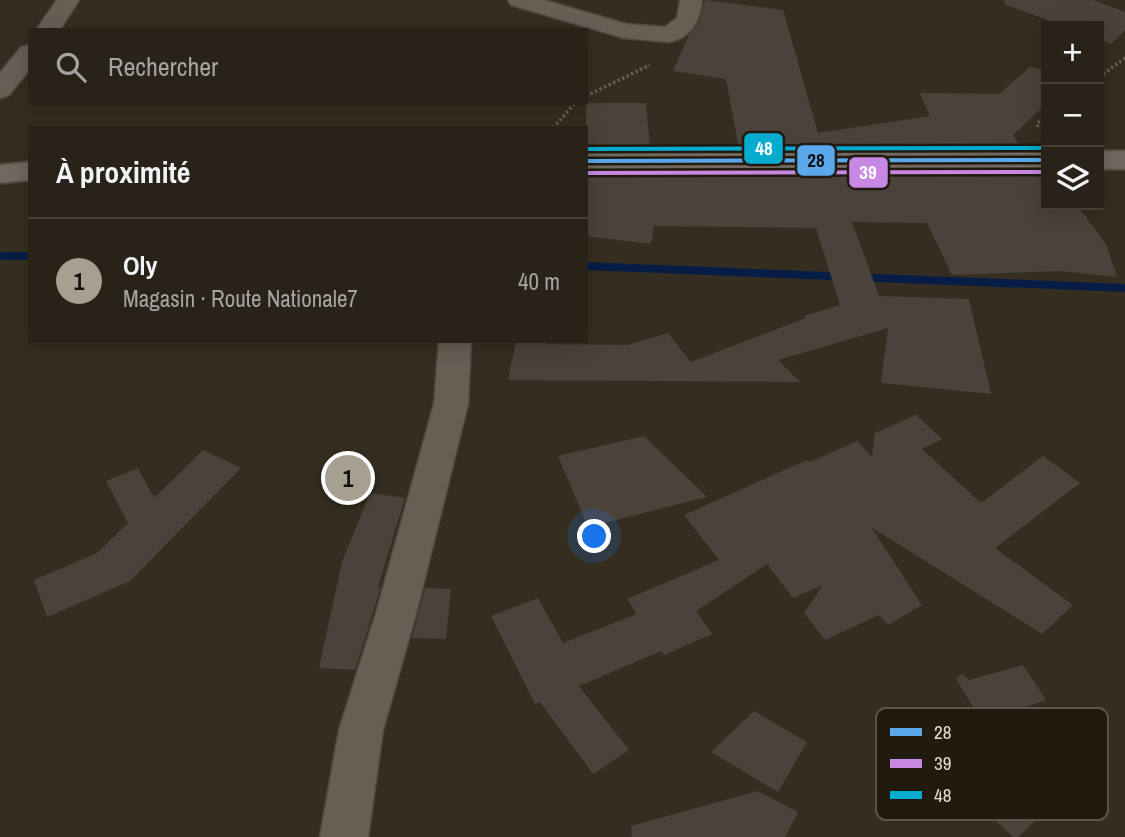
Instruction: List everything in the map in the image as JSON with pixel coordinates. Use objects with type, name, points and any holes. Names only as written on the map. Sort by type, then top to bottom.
[{"type":"main road","points":[[588,161],[1041,160]]},
{"type":"main road","points":[[1104,160],[1125,160]]},
{"type":"main road","points":[[0,174],[28,171]]},
{"type":"street","points":[[49,28],[68,0]]},
{"type":"street","points":[[519,0],[624,31],[670,35],[688,20],[691,0]]},
{"type":"street","points":[[0,90],[28,55]]},
{"type":"street","points":[[344,837],[361,730],[397,610],[451,404],[455,343]]},
{"type":"path","points":[[588,95],[663,58],[670,35]]},
{"type":"path","points":[[1104,73],[1125,58]]},
{"type":"path","points":[[555,126],[573,105]]},
{"type":"building","points":[[705,0],[783,10],[818,133],[930,116],[920,93],[999,94],[1030,67],[1041,69],[1041,109],[1013,135],[1021,148],[739,149],[726,79],[673,71],[689,35],[699,22]]},
{"type":"building","points":[[1004,0],[1093,0],[1125,12],[1125,30],[1111,44],[1104,41],[1104,21],[1050,21],[1004,4]]},
{"type":"building","points":[[588,103],[646,103],[650,149],[588,149]]},
{"type":"building","points":[[1034,172],[1037,177],[1041,177],[1041,210],[1081,210],[1106,244],[1117,277],[1060,271],[952,275],[927,223],[852,222],[879,296],[969,299],[991,394],[881,383],[888,328],[778,360],[800,382],[508,380],[516,343],[628,345],[668,333],[691,362],[806,318],[804,316],[840,305],[816,228],[654,226],[651,244],[588,236],[588,173]]},
{"type":"building","points":[[916,415],[942,439],[922,449],[981,503],[1043,456],[1080,483],[995,548],[1073,605],[1042,634],[871,527],[922,605],[888,625],[879,615],[825,640],[804,613],[823,585],[793,598],[767,564],[696,611],[712,634],[664,655],[661,651],[579,686],[629,750],[593,774],[540,702],[535,704],[491,616],[538,598],[563,643],[637,614],[627,599],[719,560],[684,515],[807,460],[810,462],[857,441],[872,457],[875,433]]},
{"type":"building","points":[[644,436],[707,497],[588,527],[558,456]]},
{"type":"building","points":[[203,450],[241,468],[130,581],[47,617],[34,580],[97,553],[128,523],[106,481],[138,468],[154,498]]},
{"type":"building","points":[[370,493],[405,498],[378,587],[381,587],[355,670],[319,668],[342,562]]},
{"type":"building","points":[[425,588],[451,589],[446,639],[412,638]]},
{"type":"building","points":[[1023,665],[1046,700],[1022,708],[974,708],[956,679],[962,674],[969,680]]},
{"type":"building","points":[[754,711],[807,742],[778,792],[711,752]]},
{"type":"building","points":[[758,791],[798,812],[785,837],[632,837],[631,826]]},
{"type":"building","points":[[995,820],[1036,820],[1018,837],[1013,837]]},
{"type":"waterway","points":[[0,256],[28,256]]},
{"type":"waterway","points":[[588,266],[1125,288]]},
{"type":"transit line","name":"48","points":[[588,149],[1041,148]]},
{"type":"transit line","name":"28","points":[[588,161],[1041,160]]},
{"type":"transit line","name":"39","points":[[588,173],[1041,172]]},
{"type":"place","name":"Oly","points":[[348,478]]}]
